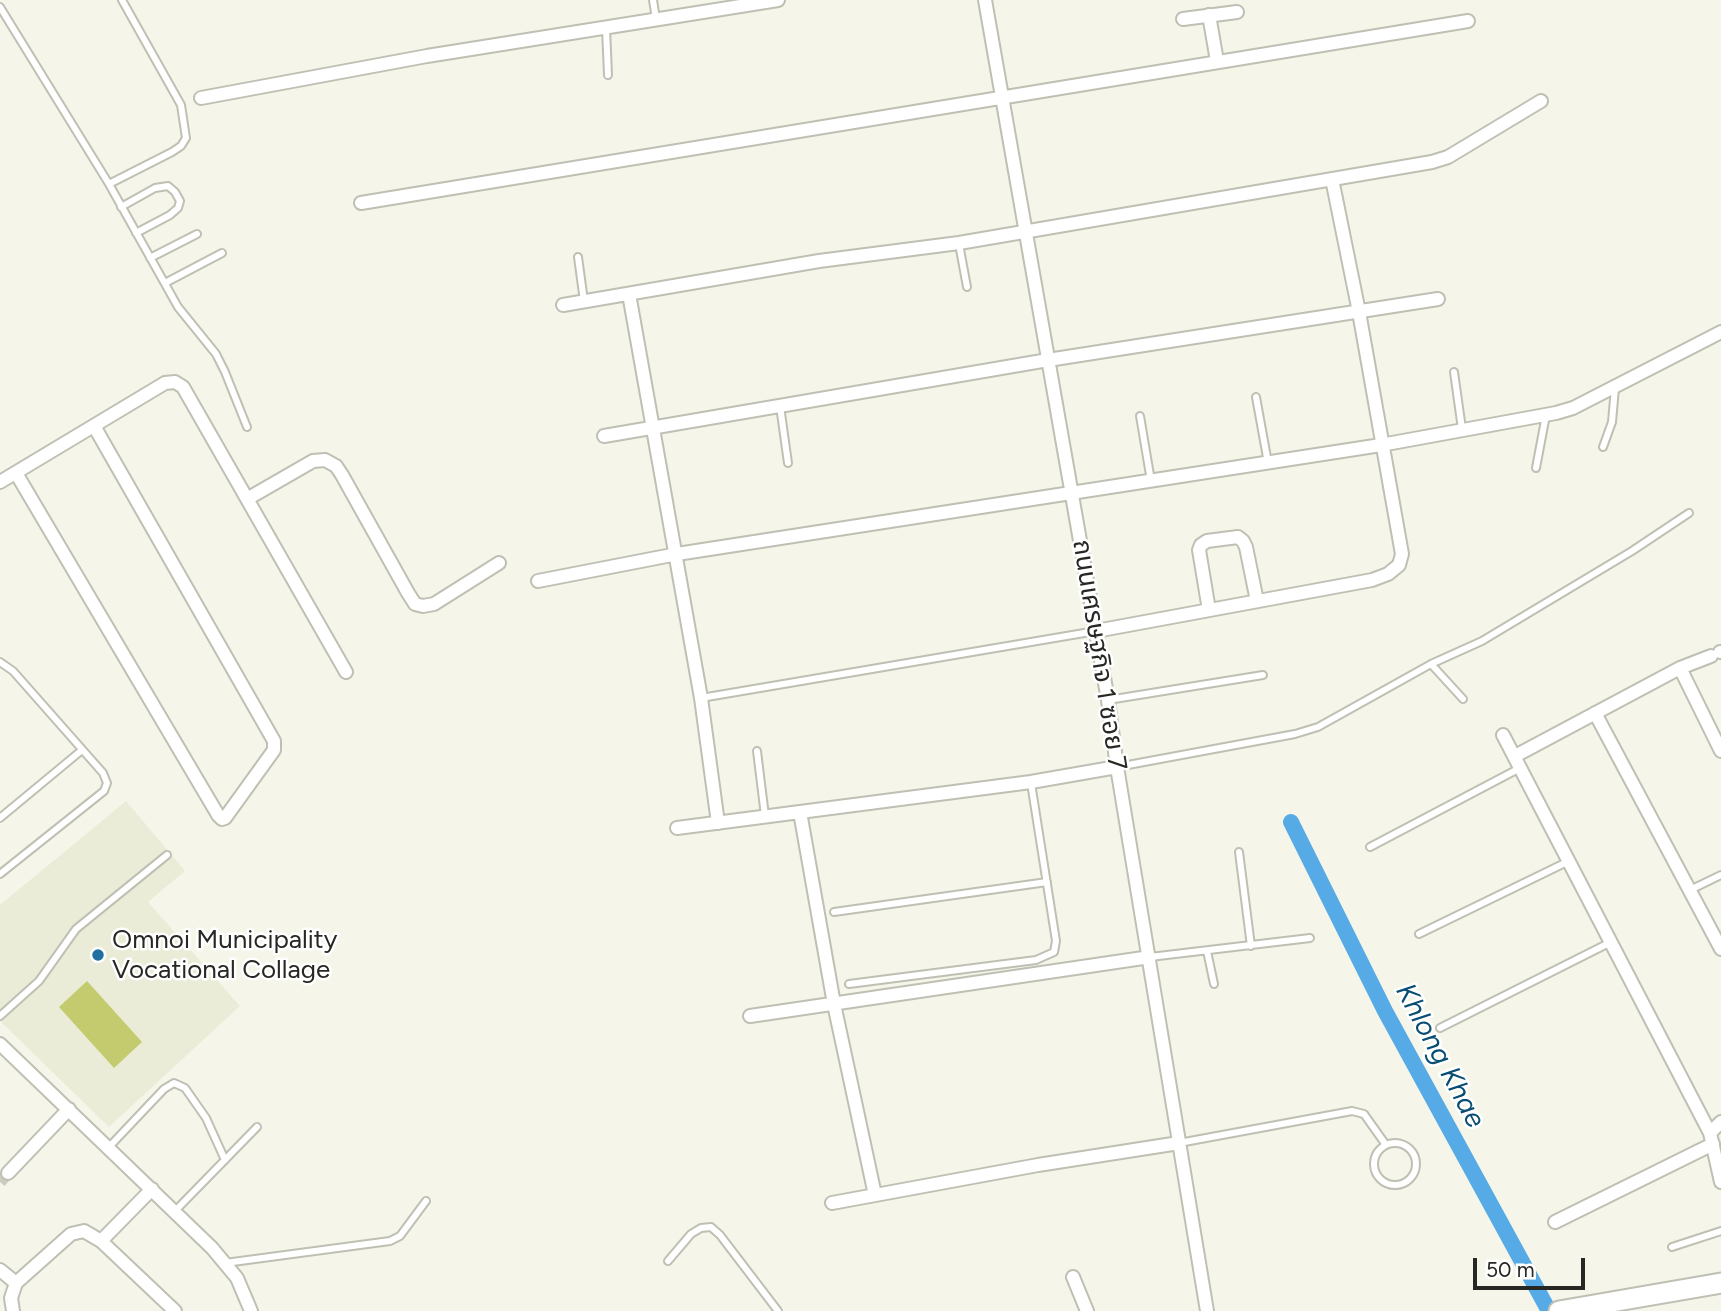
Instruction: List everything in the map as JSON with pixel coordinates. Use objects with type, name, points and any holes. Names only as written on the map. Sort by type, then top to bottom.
[{"type":"main road","points":[[1559,1311],[1721,1283]]},
{"type":"street","points":[[201,98],[426,56],[778,0]]},
{"type":"street","name":"ถนนเศรษฐกิจ 1 ซอย 7","points":[[985,0],[1108,700],[1207,1311]]},
{"type":"street","points":[[1183,19],[1237,12]]},
{"type":"street","points":[[1209,15],[1217,61]]},
{"type":"street","points":[[361,203],[1468,21]]},
{"type":"street","points":[[564,305],[819,261],[959,243],[1433,162],[1448,157],[1541,101]]},
{"type":"street","points":[[1096,631],[1372,580],[1388,575],[1399,565],[1402,554],[1359,312],[1332,179]]},
{"type":"street","points":[[629,294],[677,554],[718,823]]},
{"type":"street","points":[[604,436],[1048,360],[1438,299]]},
{"type":"street","points":[[538,581],[677,554],[1381,445],[1546,415],[1573,408],[1721,332]]},
{"type":"street","points":[[0,482],[165,383],[175,382],[183,387],[346,672]]},
{"type":"street","points":[[16,473],[218,815],[222,819],[225,818],[274,750],[274,741],[94,426]]},
{"type":"street","points":[[247,499],[313,461],[325,460],[335,466],[415,604],[434,604],[499,563]]},
{"type":"street","points":[[1209,610],[1199,550],[1207,541],[1238,537],[1243,541],[1257,601]]},
{"type":"street","points":[[1517,762],[1595,713],[1680,668],[1717,653]]},
{"type":"street","points":[[1680,668],[1721,751]]},
{"type":"street","points":[[1595,713],[1721,948]]},
{"type":"street","points":[[1503,735],[1712,1139],[1721,1182]]},
{"type":"street","points":[[677,828],[1031,782],[1117,767]]},
{"type":"street","points":[[800,812],[834,1004],[874,1195]]},
{"type":"street","points":[[750,1016],[1150,957]]},
{"type":"street","points":[[0,1044],[175,1211],[225,1263],[240,1285],[248,1311]]},
{"type":"street","points":[[8,1173],[69,1109]]},
{"type":"street","points":[[1555,1222],[1712,1139],[1721,1122]]},
{"type":"street","points":[[832,1203],[1038,1165],[1179,1143]]},
{"type":"street","points":[[101,1241],[152,1189]]},
{"type":"street","points":[[13,1311],[11,1298],[16,1283],[71,1234],[84,1231],[101,1241],[175,1311]]},
{"type":"street","points":[[0,1270],[16,1283]]},
{"type":"street","points":[[1073,1278],[1087,1311]]},
{"type":"lane","points":[[108,184],[172,152],[181,146],[186,138],[181,105],[122,0]]},
{"type":"lane","points":[[653,0],[656,19]]},
{"type":"lane","points":[[0,7],[108,184],[178,307],[216,355],[247,427]]},
{"type":"lane","points":[[606,27],[608,75]]},
{"type":"lane","points":[[121,207],[155,188],[168,186],[175,192],[180,201],[178,208],[136,233]]},
{"type":"lane","points":[[150,258],[197,234]]},
{"type":"lane","points":[[959,243],[967,287]]},
{"type":"lane","points":[[164,284],[222,253]]},
{"type":"lane","points":[[578,257],[584,301]]},
{"type":"lane","points":[[1454,372],[1462,431]]},
{"type":"lane","points":[[1603,447],[1612,422],[1615,386]]},
{"type":"lane","points":[[1256,397],[1268,463]]},
{"type":"lane","points":[[780,406],[788,463]]},
{"type":"lane","points":[[1536,468],[1546,415]]},
{"type":"lane","points":[[1140,416],[1151,481]]},
{"type":"lane","points":[[1117,767],[1295,734],[1318,727],[1431,664],[1482,641],[1632,551],[1689,513]]},
{"type":"lane","points":[[701,698],[1096,631]]},
{"type":"lane","points":[[0,662],[12,671],[103,773],[107,783],[104,791],[0,874]]},
{"type":"lane","points":[[1431,664],[1463,699]]},
{"type":"lane","points":[[1108,700],[1263,675]]},
{"type":"lane","points":[[0,818],[82,750]]},
{"type":"lane","points":[[757,751],[765,816]]},
{"type":"lane","points":[[1370,846],[1517,762]]},
{"type":"lane","points":[[849,984],[1036,960],[1054,952],[1056,941],[1031,782]]},
{"type":"lane","points":[[1239,852],[1251,946]]},
{"type":"lane","points":[[0,1016],[39,981],[75,929],[167,855]]},
{"type":"lane","points":[[1419,934],[1569,861]]},
{"type":"lane","points":[[1690,890],[1721,875]]},
{"type":"lane","points":[[834,912],[1047,882]]},
{"type":"lane","points":[[1150,957],[1310,938]]},
{"type":"lane","points":[[1440,1028],[1611,942]]},
{"type":"lane","points":[[1208,951],[1214,984]]},
{"type":"lane","points":[[109,1147],[164,1089],[174,1083],[184,1088],[206,1118],[225,1160]]},
{"type":"lane","points":[[1179,1143],[1352,1111],[1364,1114],[1386,1145]]},
{"type":"lane","points":[[175,1211],[257,1127]]},
{"type":"lane","points":[[1404,1144],[1411,1149],[1415,1157],[1417,1166],[1414,1174],[1401,1185],[1384,1182],[1374,1167],[1379,1150],[1386,1145],[1404,1144]]},
{"type":"lane","points":[[225,1263],[390,1241],[400,1236],[426,1201]]},
{"type":"lane","points":[[668,1261],[691,1234],[701,1228],[711,1227],[778,1311]]},
{"type":"lane","points":[[1672,1247],[1721,1231]]},
{"type":"shaded area","name":"Omnoi Municipality Vocational Collage","points":[[126,801],[185,871],[148,902],[240,1006],[109,1127],[0,1021],[0,905]]},
{"type":"green space","points":[[87,981],[142,1042],[114,1068],[59,1007]]},
{"type":"waterway","name":"Khlong Khae","points":[[1291,822],[1385,1011],[1549,1311]]},
{"type":"tunnel","points":[[0,1182],[8,1173]]},
{"type":"place","name":"Omnoi Municipality Vocational Collage","points":[[98,955]]}]
